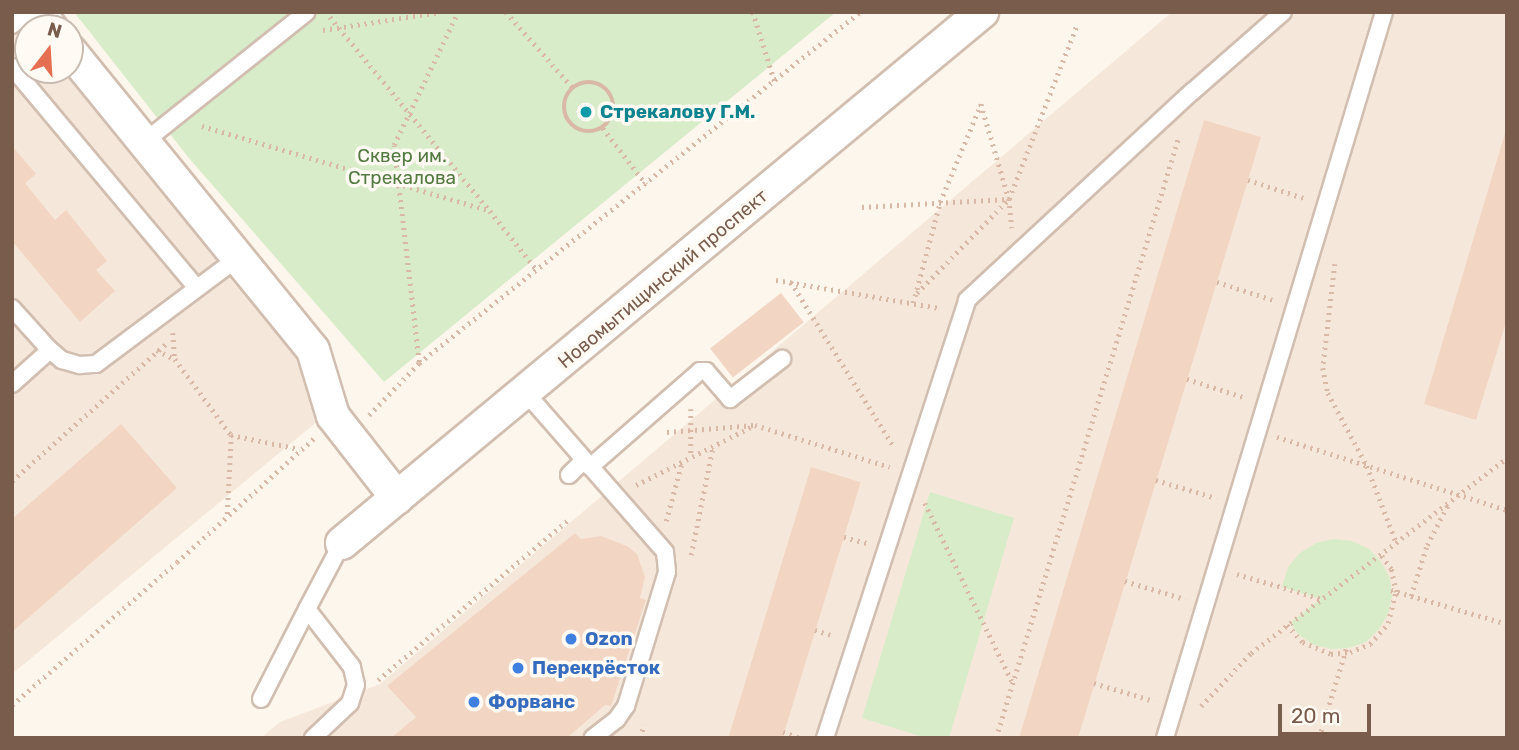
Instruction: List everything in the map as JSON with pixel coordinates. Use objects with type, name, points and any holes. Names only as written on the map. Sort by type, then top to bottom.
[{"type":"street","name":"Новомытищинский проспект","points":[[342,543],[982,12]]},
{"type":"street","points":[[84,68],[313,350],[333,415],[397,498]]},
{"type":"lane","points":[[12,25],[27,12]]},
{"type":"lane","points":[[144,142],[307,12]]},
{"type":"lane","points":[[825,738],[962,312],[976,290],[1283,12]]},
{"type":"lane","points":[[1165,738],[1384,12]]},
{"type":"lane","points":[[12,67],[197,288]]},
{"type":"lane","points":[[12,308],[62,360],[80,365],[96,364],[239,257]]},
{"type":"lane","points":[[12,384],[50,350]]},
{"type":"lane","points":[[569,475],[620,440],[700,370],[706,371],[730,398],[782,359]]},
{"type":"lane","points":[[526,393],[662,545],[667,562],[626,706],[617,719],[593,738]]},
{"type":"lane","points":[[261,699],[342,543]]},
{"type":"lane","points":[[307,609],[356,663],[356,685],[350,703],[313,738]]},
{"type":"path","points":[[326,12],[537,270]]},
{"type":"path","points":[[276,37],[440,12]]},
{"type":"path","points":[[419,363],[394,145],[458,12]]},
{"type":"path","points":[[506,12],[573,88]]},
{"type":"path","points":[[753,12],[775,82]]},
{"type":"path","points":[[12,705],[321,432],[363,421],[419,363],[860,12]]},
{"type":"path","points":[[917,293],[1009,199],[1077,25]]},
{"type":"path","points":[[595,82],[605,88],[612,97],[614,108],[611,120],[603,128],[585,132],[569,122],[564,104],[573,88],[583,83],[595,82]]},
{"type":"path","points":[[996,738],[1192,92]]},
{"type":"path","points":[[914,303],[940,202],[981,104],[1009,199],[1014,255]]},
{"type":"path","points":[[174,118],[490,211]]},
{"type":"path","points":[[603,128],[646,184]]},
{"type":"path","points":[[1248,180],[1324,210],[1335,256],[1335,279],[1323,368],[1328,393],[1367,466],[1396,542]]},
{"type":"path","points":[[862,206],[1009,199]]},
{"type":"path","points":[[776,280],[962,312]]},
{"type":"path","points":[[791,282],[910,473],[1013,682]]},
{"type":"path","points":[[1217,282],[1295,307]]},
{"type":"path","points":[[171,308],[175,359],[231,435],[227,514]]},
{"type":"path","points":[[12,481],[183,329]]},
{"type":"path","points":[[1187,379],[1265,404]]},
{"type":"path","points":[[620,440],[690,429],[755,425],[910,473]]},
{"type":"path","points":[[629,489],[755,425]]},
{"type":"path","points":[[1257,431],[1507,510]]},
{"type":"path","points":[[231,435],[301,449]]},
{"type":"path","points":[[1198,709],[1251,653],[1507,458]]},
{"type":"path","points":[[664,528],[682,462]]},
{"type":"path","points":[[1156,480],[1236,504]]},
{"type":"path","points":[[1411,596],[1427,545],[1451,500]]},
{"type":"path","points":[[350,703],[567,521]]},
{"type":"path","points":[[1287,625],[1295,637],[1311,648],[1331,654],[1360,649],[1377,638],[1392,613],[1393,591],[1391,569],[1380,554]]},
{"type":"path","points":[[1216,568],[1322,599]]},
{"type":"path","points":[[1125,581],[1205,605]]},
{"type":"path","points":[[1393,591],[1507,624]]},
{"type":"path","points":[[1319,738],[1346,651]]},
{"type":"path","points":[[1094,683],[1174,706]]},
{"type":"path","points":[[783,732],[800,738]]},
{"type":"shaded area","points":[[12,12],[14,84],[75,84],[342,401],[12,674]]},
{"type":"shaded area","points":[[1172,12],[1507,12],[1507,738],[261,738],[280,722],[380,684]]},
{"type":"green space","name":"Сквер им. Стрекалова","points":[[74,12],[836,12],[384,382],[188,157],[84,25],[84,14]]},
{"type":"green space","points":[[930,492],[1014,518],[949,738],[926,738],[862,718]]},
{"type":"green space","points":[[1334,539],[1352,541],[1369,549],[1390,578],[1392,596],[1388,614],[1379,629],[1366,642],[1349,648],[1331,649],[1314,645],[1299,635],[1290,623],[1321,599],[1282,587],[1288,567],[1300,553],[1316,543]]},
{"type":"building","points":[[1204,120],[1261,137],[1078,738],[1019,738]]},
{"type":"building","points":[[1506,130],[1507,319],[1476,420],[1424,404]]},
{"type":"building","points":[[12,146],[36,174],[25,183],[55,220],[66,210],[107,261],[96,270],[115,291],[80,322],[12,241]]},
{"type":"building","points":[[781,293],[804,322],[733,378],[710,348]]},
{"type":"building","points":[[121,424],[177,488],[12,632],[12,519]]},
{"type":"building","points":[[811,467],[861,482],[783,738],[728,738]]},
{"type":"building","points":[[575,533],[581,539],[601,536],[627,546],[637,554],[645,577],[640,598],[646,600],[611,706],[605,705],[567,738],[391,738],[416,717],[387,686]]},
{"type":"place","name":"Стрекалову Г.М.","points":[[586,112]]},
{"type":"place","name":"Ozon","points":[[571,639]]},
{"type":"place","name":"Перекрёсток","points":[[518,668]]},
{"type":"place","name":"Форванс","points":[[474,702]]}]
